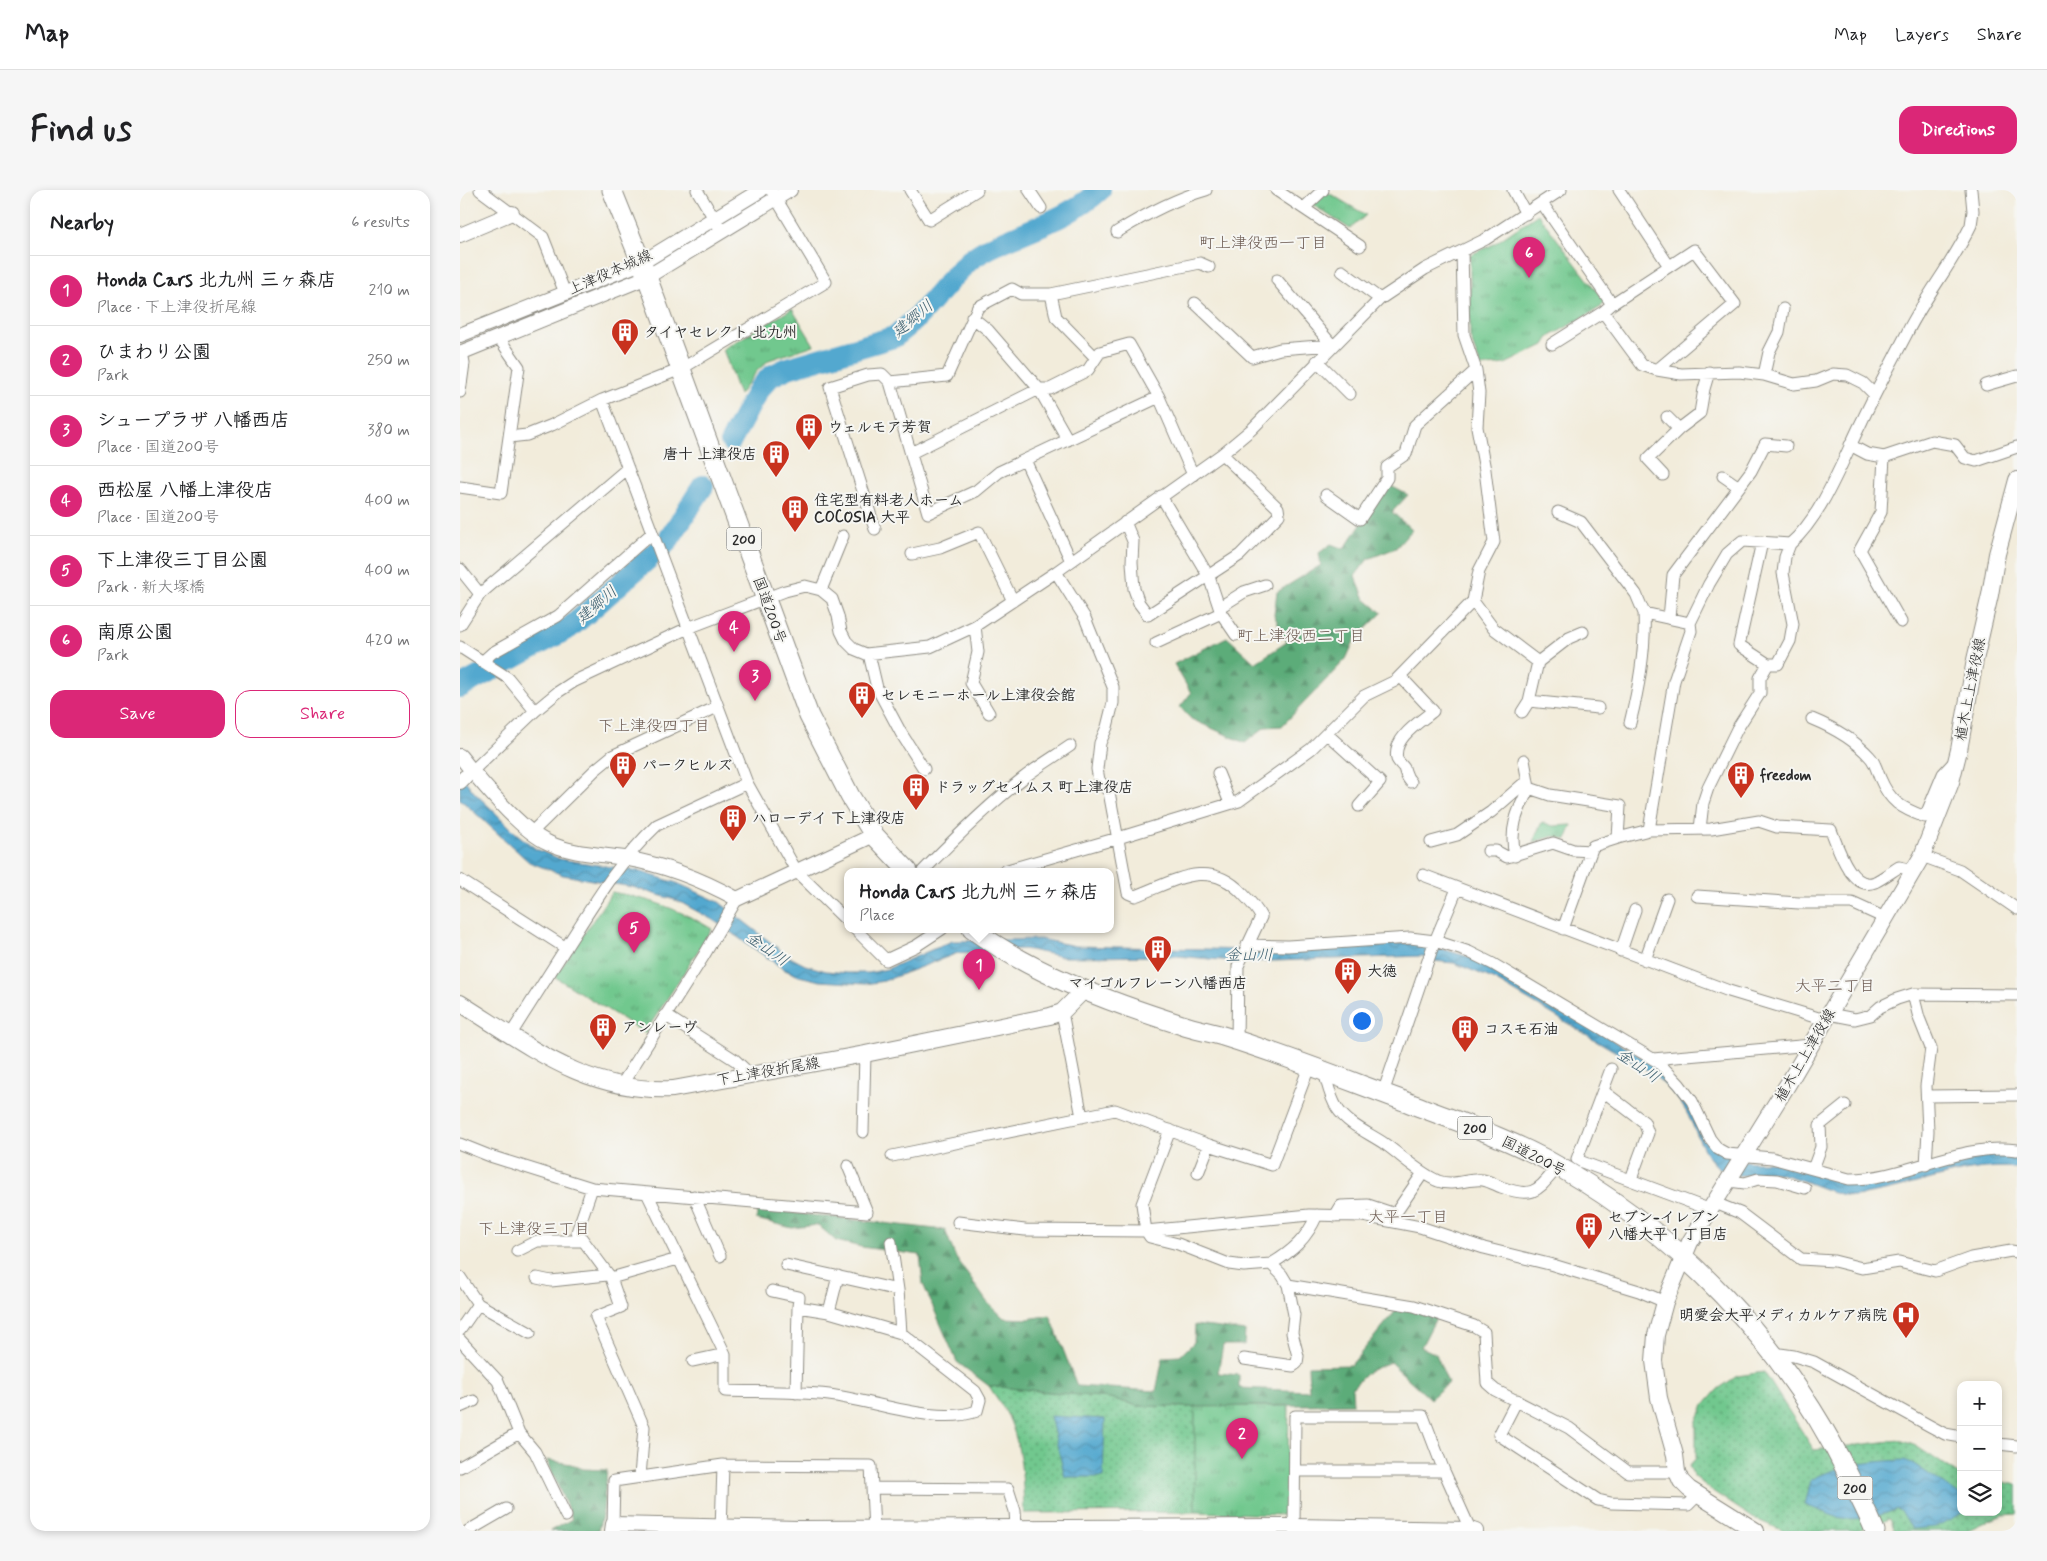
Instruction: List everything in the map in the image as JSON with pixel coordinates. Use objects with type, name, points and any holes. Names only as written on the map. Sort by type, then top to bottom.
[{"type":"highway","name":"国道200号","points":[[612,190],[644,270],[810,716],[850,796],[874,835],[905,868]]},
{"type":"highway","name":"国道200号","points":[[978,933],[1010,954],[1048,975],[1182,1025],[1237,1041],[1383,1093],[1568,1166],[1684,1257],[1748,1322],[1802,1392],[1837,1452],[1874,1528]]},
{"type":"main road","name":"植木上上津役線","points":[[1755,1531],[1689,1489],[1677,1472],[1675,1455],[1659,1398],[1654,1361],[1656,1335],[1665,1302],[1690,1242],[1811,1045],[1918,863],[1948,791],[1997,554],[2016,486]]},
{"type":"main road","name":"下上津役折尾線","points":[[460,1003],[566,1067],[607,1083],[622,1084],[644,1090],[674,1089],[751,1075],[1050,1016],[1062,1012],[1085,989]]},
{"type":"street","points":[[480,190],[543,237],[565,293]]},
{"type":"street","points":[[697,190],[722,232]]},
{"type":"street","name":"上津役本城線","points":[[460,336],[565,293],[644,270],[714,219],[761,190]]},
{"type":"street","name":"上津役本城線","points":[[461,353],[499,338],[722,232],[773,194],[790,190]]},
{"type":"street","points":[[910,190],[929,220],[977,190]]},
{"type":"street","points":[[1029,190],[1041,208]]},
{"type":"street","points":[[1116,232],[1157,208],[1184,196],[1206,190]]},
{"type":"street","points":[[1276,190],[1360,246]]},
{"type":"street","points":[[1304,208],[1322,190]]},
{"type":"street","points":[[1513,190],[1526,214]]},
{"type":"street","points":[[466,777],[535,711],[575,680],[688,628],[765,598],[804,586],[821,590],[832,599],[841,631],[846,641],[854,649],[869,654],[930,647],[975,626],[1013,602],[1222,454],[1252,429],[1332,345],[1380,299],[1425,269],[1486,239],[1561,190]]},
{"type":"street","points":[[1619,190],[1669,266]]},
{"type":"street","points":[[1762,542],[1739,645],[1768,664],[1778,664],[1790,640],[1793,624],[1782,573],[1790,544],[1800,535],[1816,513],[1841,467],[1874,394],[1924,302],[1971,225],[1974,211],[1971,190]]},
{"type":"street","points":[[509,436],[527,435],[552,425],[602,400],[681,369],[826,282],[773,194]]},
{"type":"street","points":[[1542,203],[1612,304]]},
{"type":"street","points":[[460,235],[512,213]]},
{"type":"street","points":[[1552,344],[1694,250],[1736,304],[1657,370]]},
{"type":"street","points":[[1014,868],[1239,801],[1311,750],[1364,696],[1395,681],[1473,601],[1478,571],[1494,542],[1485,470],[1477,427],[1479,393],[1476,370],[1464,335],[1462,251]]},
{"type":"street","points":[[890,382],[947,376],[978,307],[1012,289],[1021,294],[1051,294],[1200,263],[1209,267]]},
{"type":"street","points":[[1342,271],[1380,299]]},
{"type":"street","points":[[1277,280],[1332,345]]},
{"type":"street","points":[[1051,294],[1056,317],[1096,358]]},
{"type":"street","points":[[1195,303],[1252,357],[1280,350],[1332,345]]},
{"type":"street","points":[[1764,375],[1769,352],[1779,332],[1783,309]]},
{"type":"street","points":[[1603,312],[1642,366],[1681,374],[1739,372],[1764,375],[1794,384],[1816,381],[1834,374],[1847,376],[1863,382],[1874,394]]},
{"type":"street","points":[[972,317],[988,330],[1039,390],[1068,440]]},
{"type":"street","points":[[460,487],[501,494],[519,367],[499,338]]},
{"type":"street","points":[[911,453],[1039,390],[1050,388],[1088,370],[1100,352],[1129,344],[1159,397],[1193,475]]},
{"type":"street","points":[[460,392],[464,363],[461,353]]},
{"type":"street","points":[[1317,361],[1350,394]]},
{"type":"street","points":[[1326,496],[1360,519],[1386,478],[1387,467],[1406,454],[1415,425],[1476,370]]},
{"type":"street","points":[[1663,475],[1648,458],[1679,429],[1700,413],[1709,372]]},
{"type":"street","points":[[875,530],[830,387],[868,375],[882,374],[890,382],[928,513],[976,491],[998,472],[1159,397]]},
{"type":"street","points":[[1986,385],[2017,376]]},
{"type":"street","points":[[602,400],[747,784],[797,872],[844,918]]},
{"type":"street","points":[[1667,417],[1679,429]]},
{"type":"street","points":[[1850,445],[1867,454],[1884,457],[1932,442],[1955,445],[1965,458],[1976,461],[2017,447]]},
{"type":"street","points":[[1669,618],[1673,575],[1751,471],[1766,444],[1786,446]]},
{"type":"street","points":[[1124,522],[1133,541],[1134,589],[1139,603],[1148,615],[1240,555],[1280,515],[1278,508],[1222,454]]},
{"type":"street","points":[[1884,457],[1881,512],[1860,550],[1901,622]]},
{"type":"street","points":[[1025,460],[1071,561]]},
{"type":"street","points":[[460,625],[480,594],[628,468]]},
{"type":"street","points":[[1723,476],[1739,487]]},
{"type":"street","points":[[1161,496],[1209,577],[1221,610],[1236,635]]},
{"type":"street","points":[[1558,512],[1582,522],[1636,594],[1644,613],[1645,634],[1636,698],[1630,723]]},
{"type":"street","points":[[912,554],[940,548],[979,532],[1013,602]]},
{"type":"street","points":[[821,590],[843,536]]},
{"type":"street","points":[[484,663],[492,653],[558,616],[653,537]]},
{"type":"street","points":[[1649,830],[1674,681],[1691,631],[1690,623],[1726,554],[1742,541],[1790,544]]},
{"type":"street","points":[[460,569],[480,594]]},
{"type":"street","points":[[1056,572],[1085,618],[1113,687],[1113,704],[1107,727],[1100,743],[1097,770],[1099,780],[1109,792],[1128,893],[1135,896],[1200,873],[1215,875],[1235,885],[1256,908],[1261,917],[1238,966],[1237,1041]]},
{"type":"street","points":[[1156,643],[1221,610],[1244,592],[1265,585]]},
{"type":"street","points":[[1473,601],[1492,628],[1538,662]]},
{"type":"street","points":[[1644,613],[1690,623]]},
{"type":"street","points":[[975,626],[978,652],[971,683],[989,713]]},
{"type":"street","points":[[1522,712],[1529,701],[1538,662],[1569,638],[1583,632]]},
{"type":"street","points":[[460,647],[501,672],[535,711]]},
{"type":"street","points":[[869,654],[877,688],[901,733],[924,770]]},
{"type":"street","points":[[1700,829],[1703,803],[1708,788],[1737,729],[1760,693],[1760,678],[1768,664]]},
{"type":"street","points":[[1400,676],[1433,711],[1406,734],[1397,747],[1397,760],[1404,768],[1406,777],[1411,782]]},
{"type":"street","points":[[1529,701],[1598,708]]},
{"type":"street","points":[[531,833],[594,770],[612,756],[717,707]]},
{"type":"street","points":[[1812,719],[1836,729],[1872,758],[1892,800],[1906,810],[1925,817],[1943,774],[1956,758]]},
{"type":"street","points":[[1327,734],[1380,782],[1359,806]]},
{"type":"street","points":[[926,868],[958,835],[1023,778],[1070,746]]},
{"type":"street","points":[[460,756],[466,777],[531,833],[549,844],[577,852],[690,875],[734,904]]},
{"type":"street","points":[[1515,856],[1512,839],[1519,809],[1529,788],[1524,760]]},
{"type":"street","points":[[1218,773],[1230,803]]},
{"type":"street","points":[[511,1034],[606,884],[623,861],[657,826],[747,784]]},
{"type":"street","points":[[1431,842],[1457,835],[1491,812],[1522,785],[1550,795],[1620,806],[1618,838]]},
{"type":"street","points":[[1563,929],[1593,846],[1649,830],[1700,829],[1758,821],[1777,827],[1830,830],[1848,870],[1862,882],[1873,883],[1899,867],[1918,863],[1960,870],[2017,909]]},
{"type":"street","points":[[622,1084],[734,904],[874,835]]},
{"type":"street","points":[[1488,851],[1496,851],[1507,857],[1553,843],[1573,850],[1591,851]]},
{"type":"street","points":[[1423,875],[1729,992],[1827,1017],[1855,1019],[1871,1015],[1880,1007],[1914,994],[2017,995]]},
{"type":"street","points":[[460,880],[566,948]]},
{"type":"street","points":[[1383,1093],[1434,943],[1457,889]]},
{"type":"street","points":[[1697,896],[1852,903],[1885,918]]},
{"type":"street","points":[[1645,960],[1667,900]]},
{"type":"street","points":[[1621,951],[1635,910]]},
{"type":"street","points":[[859,933],[886,960],[916,946],[936,933]]},
{"type":"street","points":[[1246,947],[1410,938],[1469,952],[1493,964],[1653,1059],[1680,1084],[1692,1101],[1710,1139],[1718,1149],[1728,1154],[1745,1183],[1758,1179],[1776,1180],[1805,1188]]},
{"type":"street","points":[[1914,994],[1931,1048],[1926,1096],[1928,1131],[1926,1165]]},
{"type":"street","points":[[1062,1012],[1082,1117]]},
{"type":"street","points":[[665,1015],[722,1051],[751,1075]]},
{"type":"street","points":[[1653,1059],[1811,1045]]},
{"type":"street","points":[[863,1132],[865,1054]]},
{"type":"street","points":[[1568,1166],[1603,1091],[1611,1069]]},
{"type":"street","points":[[892,1156],[1116,1110],[1209,1145],[1272,1165],[1317,1070]]},
{"type":"street","points":[[1317,1070],[1338,1110],[1358,1128],[1439,1181],[1456,1184],[1483,1180],[1519,1193],[1532,1191],[1568,1166],[1582,1162],[1713,1207],[1740,1214],[1801,1259],[1834,1261],[1862,1268],[1899,1262],[1935,1271],[1971,1258],[2011,1250],[2017,1252]]},
{"type":"street","points":[[1603,1091],[1644,1122],[1648,1133],[1631,1179]]},
{"type":"street","points":[[1926,1096],[2017,1095]]},
{"type":"street","points":[[1813,1169],[1821,1147],[1820,1125],[1844,1105]]},
{"type":"street","points":[[1170,1130],[1142,1204],[1146,1231],[1150,1236],[1178,1244],[1228,1264],[1244,1266],[1272,1264],[1288,1254],[1302,1241],[1317,1215]]},
{"type":"street","points":[[460,1144],[592,1188],[867,1212],[848,1166]]},
{"type":"street","points":[[1198,1172],[1209,1145]]},
{"type":"street","points":[[1736,1169],[1772,1158],[1849,1179],[1861,1179],[1926,1165],[1973,1152],[2009,1148],[2017,1150]]},
{"type":"street","points":[[1335,1216],[1341,1206],[1368,1205],[1395,1214],[1423,1172]]},
{"type":"street","points":[[592,1188],[576,1232],[609,1276],[620,1307],[596,1317],[644,1427],[640,1477]]},
{"type":"street","points":[[646,1193],[725,1354],[725,1391],[830,1396],[940,1416],[968,1414],[977,1411],[980,1400],[975,1391],[901,1333],[829,1312],[798,1307]]},
{"type":"street","points":[[694,1196],[720,1256]]},
{"type":"street","points":[[958,1222],[1025,1230],[1146,1231],[1317,1215],[1363,1216],[1420,1227],[1484,1248],[1554,1265],[1639,1291],[1665,1302]]},
{"type":"street","points":[[517,1251],[537,1241],[583,1241]]},
{"type":"street","points":[[891,1242],[898,1290],[901,1333]]},
{"type":"street","points":[[537,1278],[551,1281],[609,1276],[678,1259]]},
{"type":"street","points":[[1244,1359],[1293,1366],[1297,1363],[1298,1356],[1292,1333],[1294,1315],[1288,1285],[1272,1264]]},
{"type":"street","points":[[786,1266],[898,1290]]},
{"type":"street","points":[[829,1312],[838,1276]]},
{"type":"street","points":[[460,1277],[478,1304],[530,1333]]},
{"type":"street","points":[[1288,1285],[1414,1306],[1474,1326],[1484,1332],[1486,1338],[1487,1383],[1495,1390],[1569,1428],[1628,1472],[1677,1472]]},
{"type":"street","points":[[772,1291],[799,1297],[796,1393]]},
{"type":"street","points":[[460,1330],[478,1304]]},
{"type":"street","points":[[460,1340],[498,1381],[519,1433],[536,1452],[566,1516]]},
{"type":"street","points":[[1773,1353],[1794,1356],[1814,1362],[1930,1426],[1946,1434],[1957,1436]]},
{"type":"street","points":[[693,1361],[725,1354]]},
{"type":"street","points":[[1517,1400],[1499,1435],[1598,1500],[1611,1503],[1688,1506],[1698,1495]]},
{"type":"street","points":[[460,1407],[474,1401]]},
{"type":"street","points":[[874,1529],[874,1488],[871,1466],[724,1465],[614,1481],[612,1528],[721,1529],[798,1529],[874,1529],[950,1529],[1024,1528],[1258,1529],[1294,1526],[1334,1529],[1473,1530],[1444,1471],[1423,1416],[1295,1416],[1294,1526]]},
{"type":"street","points":[[460,1468],[519,1433]]},
{"type":"street","points":[[2002,1444],[2017,1446]]},
{"type":"street","points":[[721,1529],[724,1465]]},
{"type":"street","points":[[1295,1471],[1444,1471]]},
{"type":"street","points":[[874,1488],[1008,1489],[1024,1528]]},
{"type":"street","points":[[468,1531],[506,1509]]},
{"type":"green space","points":[[1327,192],[1366,215],[1350,229],[1313,205]]},
{"type":"green space","points":[[1538,214],[1604,301],[1601,307],[1549,337],[1544,345],[1505,364],[1481,367],[1470,337],[1470,255],[1494,244]]},
{"type":"green space","points":[[792,309],[814,345],[769,360],[757,371],[739,395],[723,349]]},
{"type":"green space","points":[[1389,485],[1408,495],[1392,512],[1412,530],[1396,548],[1368,559],[1355,576],[1365,599],[1382,613],[1355,639],[1346,659],[1282,726],[1265,727],[1245,743],[1191,719],[1180,707],[1191,693],[1174,664],[1227,637],[1255,663],[1287,642],[1274,615],[1277,592],[1321,565],[1319,553],[1331,544],[1344,549]]},
{"type":"green space","points":[[1542,822],[1553,826],[1572,825],[1566,840],[1554,836],[1533,842]]},
{"type":"green space","points":[[612,892],[664,906],[712,929],[645,1033],[555,977]]},
{"type":"green space","points":[[758,1209],[945,1230],[956,1258],[987,1302],[1004,1318],[1028,1319],[1050,1315],[1077,1386],[1156,1391],[1163,1357],[1180,1356],[1194,1342],[1195,1325],[1245,1331],[1244,1345],[1223,1345],[1218,1373],[1239,1375],[1239,1388],[1309,1391],[1308,1366],[1351,1365],[1398,1308],[1413,1309],[1436,1318],[1421,1347],[1436,1354],[1448,1383],[1430,1399],[1390,1362],[1369,1371],[1352,1388],[1353,1404],[1195,1407],[1138,1406],[1110,1398],[989,1386],[957,1362],[923,1284],[920,1255],[861,1247],[836,1241],[818,1225],[792,1228],[756,1219]]},
{"type":"green space","points":[[1764,1372],[1814,1450],[1900,1440],[1916,1446],[1957,1473],[1957,1516],[2000,1516],[1966,1531],[1895,1531],[1890,1519],[1856,1531],[1784,1531],[1753,1518],[1711,1490],[1694,1476],[1689,1466],[1696,1458],[1696,1423],[1704,1405],[1718,1389],[1737,1376]]},
{"type":"green space","points":[[989,1386],[1110,1398],[1138,1406],[1195,1407],[1195,1512],[1024,1513],[1019,1452],[1013,1428],[1004,1408]]},
{"type":"green space","points":[[1289,1406],[1287,1511],[1283,1515],[1195,1512],[1195,1407]]},
{"type":"green space","points":[[547,1460],[571,1464],[583,1469],[607,1470],[603,1511],[598,1531],[550,1531],[572,1519]]},
{"type":"green space","points":[[2002,1482],[2017,1485],[2017,1514],[2003,1515]]},
{"type":"water","points":[[484,669],[492,675],[460,691],[460,682]]},
{"type":"water","name":"金山川","points":[[460,774],[474,792],[517,834],[536,849],[560,859],[638,871],[677,883],[719,902],[788,956],[805,965],[826,971],[869,973],[887,969],[952,941],[1040,939],[1076,946],[1251,950],[1385,943],[1426,944],[1469,957],[1494,970],[1655,1065],[1679,1090],[1732,1159],[1772,1162],[1844,1182],[1896,1177],[1991,1154],[2017,1154],[2017,1168],[1977,1169],[1856,1196],[1839,1194],[1776,1173],[1731,1174],[1716,1165],[1710,1158],[1681,1103],[1653,1074],[1493,979],[1454,963],[1433,961],[1423,956],[1244,962],[1177,956],[1065,957],[1024,949],[958,953],[884,981],[865,984],[820,981],[799,976],[785,970],[713,920],[678,901],[632,887],[563,875],[529,862],[460,799]]},
{"type":"water","points":[[1050,1416],[1105,1419],[1103,1477],[1065,1477]]},
{"type":"water","points":[[1905,1460],[1957,1493],[1957,1516],[1935,1527],[1912,1529],[1902,1512],[1897,1509],[1873,1517],[1847,1519],[1805,1505],[1811,1480],[1844,1467],[1881,1461]]},
{"type":"waterway","name":"建郷川","points":[[731,441],[758,390],[771,376],[788,368],[894,337],[915,320],[959,270],[974,257],[993,246],[1068,212],[1100,190]]},
{"type":"waterway","name":"建郷川","points":[[460,687],[569,628],[667,542],[703,486]]},
{"type":"place","name":"南原公園","points":[[1529,278]]},
{"type":"place","name":"タイヤセレクト 北九州","points":[[625,356]]},
{"type":"place","name":"ウェルモア芳賀","points":[[809,451]]},
{"type":"place","name":"唐十 上津役店","points":[[776,478]]},
{"type":"place","name":"住宅型有料老人ホーム COCOSIA 大平","points":[[795,533]]},
{"type":"place","name":"西松屋 八幡上津役店","points":[[734,652]]},
{"type":"place","name":"シュープラザ 八幡西店","points":[[755,701]]},
{"type":"place","name":"セレモニーホール上津役会館","points":[[862,719]]},
{"type":"place","name":"パークヒルズ","points":[[623,789]]},
{"type":"place","name":"freedom","points":[[1741,799]]},
{"type":"place","name":"ドラッグセイムス 町上津役店","points":[[916,811]]},
{"type":"place","name":"ハローデイ 下上津役店","points":[[733,842]]},
{"type":"place","name":"下上津役三丁目公園","points":[[634,953]]},
{"type":"place","name":"マイゴルフレーン八幡西店","points":[[1158,973]]},
{"type":"place","name":"Honda Cars 北九州 三ヶ森店","points":[[979,990]]},
{"type":"place","name":"大徳","points":[[1348,995]]},
{"type":"place","name":"アンレーヴ","points":[[603,1051]]},
{"type":"place","name":"コスモ石油","points":[[1465,1053]]},
{"type":"place","name":"セブン-イレブン 八幡大平１丁目店","points":[[1589,1250]]},
{"type":"place","name":"明愛会大平メディカルケア病院","points":[[1906,1339]]},
{"type":"place","name":"ひまわり公園","points":[[1242,1459]]},
{"type":"district","name":"町上津役西一丁目","points":[[1263,242]]},
{"type":"district","name":"町上津役西二丁目","points":[[1301,635]]},
{"type":"district","name":"下上津役四丁目","points":[[654,725]]},
{"type":"district","name":"大平二丁目","points":[[1835,985]]},
{"type":"district","name":"大平一丁目","points":[[1408,1216]]},
{"type":"district","name":"下上津役三丁目","points":[[534,1228]]}]
